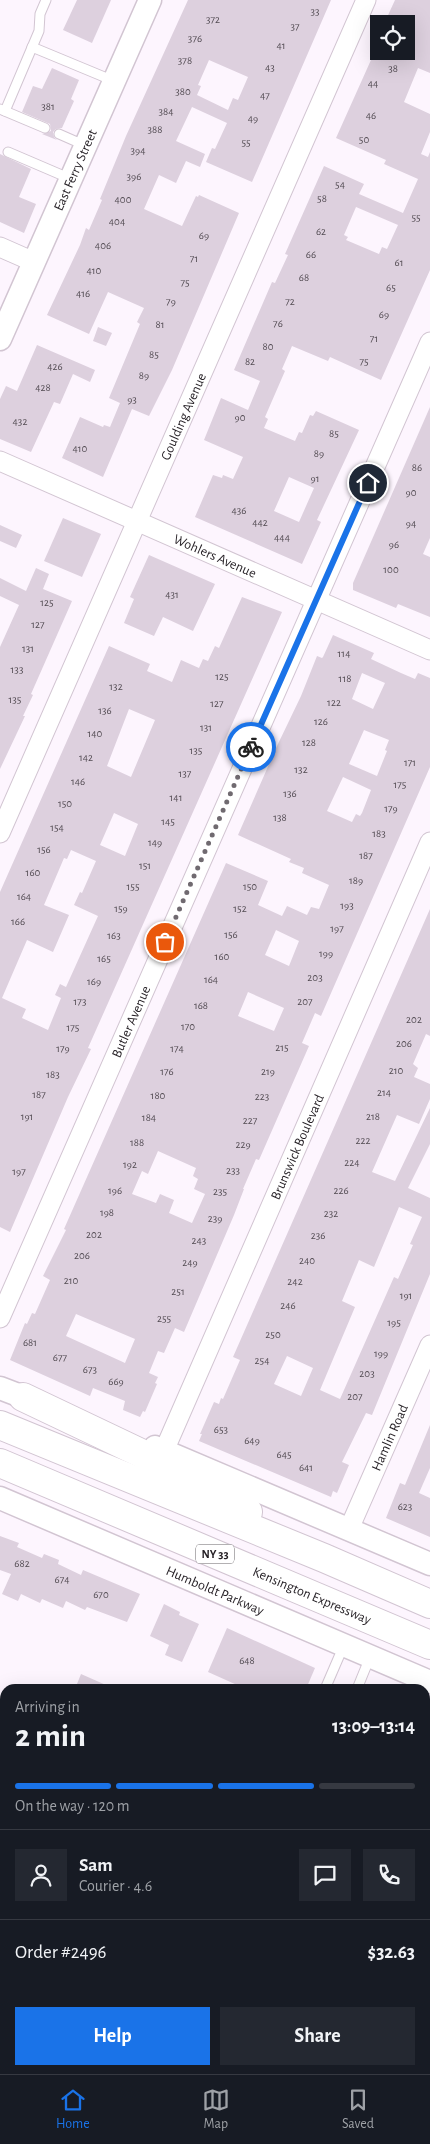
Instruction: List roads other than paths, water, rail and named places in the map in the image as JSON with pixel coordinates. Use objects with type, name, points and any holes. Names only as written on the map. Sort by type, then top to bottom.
[{"type":"highway","points":[[11,1392],[168,1466],[223,1496],[324,1558]]},
{"type":"highway","points":[[0,1425],[324,1558],[430,1604]]},
{"type":"highway","name":"Kensington Expressway","points":[[0,1464],[430,1645]]},
{"type":"street","name":"East Ferry Street","points":[[0,339],[150,0]]},
{"type":"street","name":"Goulding Avenue","points":[[0,833],[366,0]]},
{"type":"street","points":[[0,247],[34,262]]},
{"type":"street","name":"Butler Avenue","points":[[0,1318],[430,342]]},
{"type":"street","name":"Wohlers Avenue","points":[[0,461],[430,650]]},
{"type":"street","name":"Brunswick Boulevard","points":[[164,1451],[430,842]]},
{"type":"street","name":"Hamlin Road","points":[[349,1529],[430,1345]]},
{"type":"street","points":[[11,1392],[164,1451],[430,1564]]},
{"type":"street","name":"Humboldt Parkway","points":[[0,1498],[430,1682]]},
{"type":"lane","points":[[45,128],[2,110],[32,47],[38,31],[40,14],[46,0]]},
{"type":"lane","points":[[32,47],[114,81]]},
{"type":"lane","points":[[59,134],[86,145]]},
{"type":"lane","points":[[8,152],[71,179]]},
{"type":"lane","points":[[328,1684],[344,1646]]},
{"type":"lane","points":[[359,1684],[371,1657]]}]
